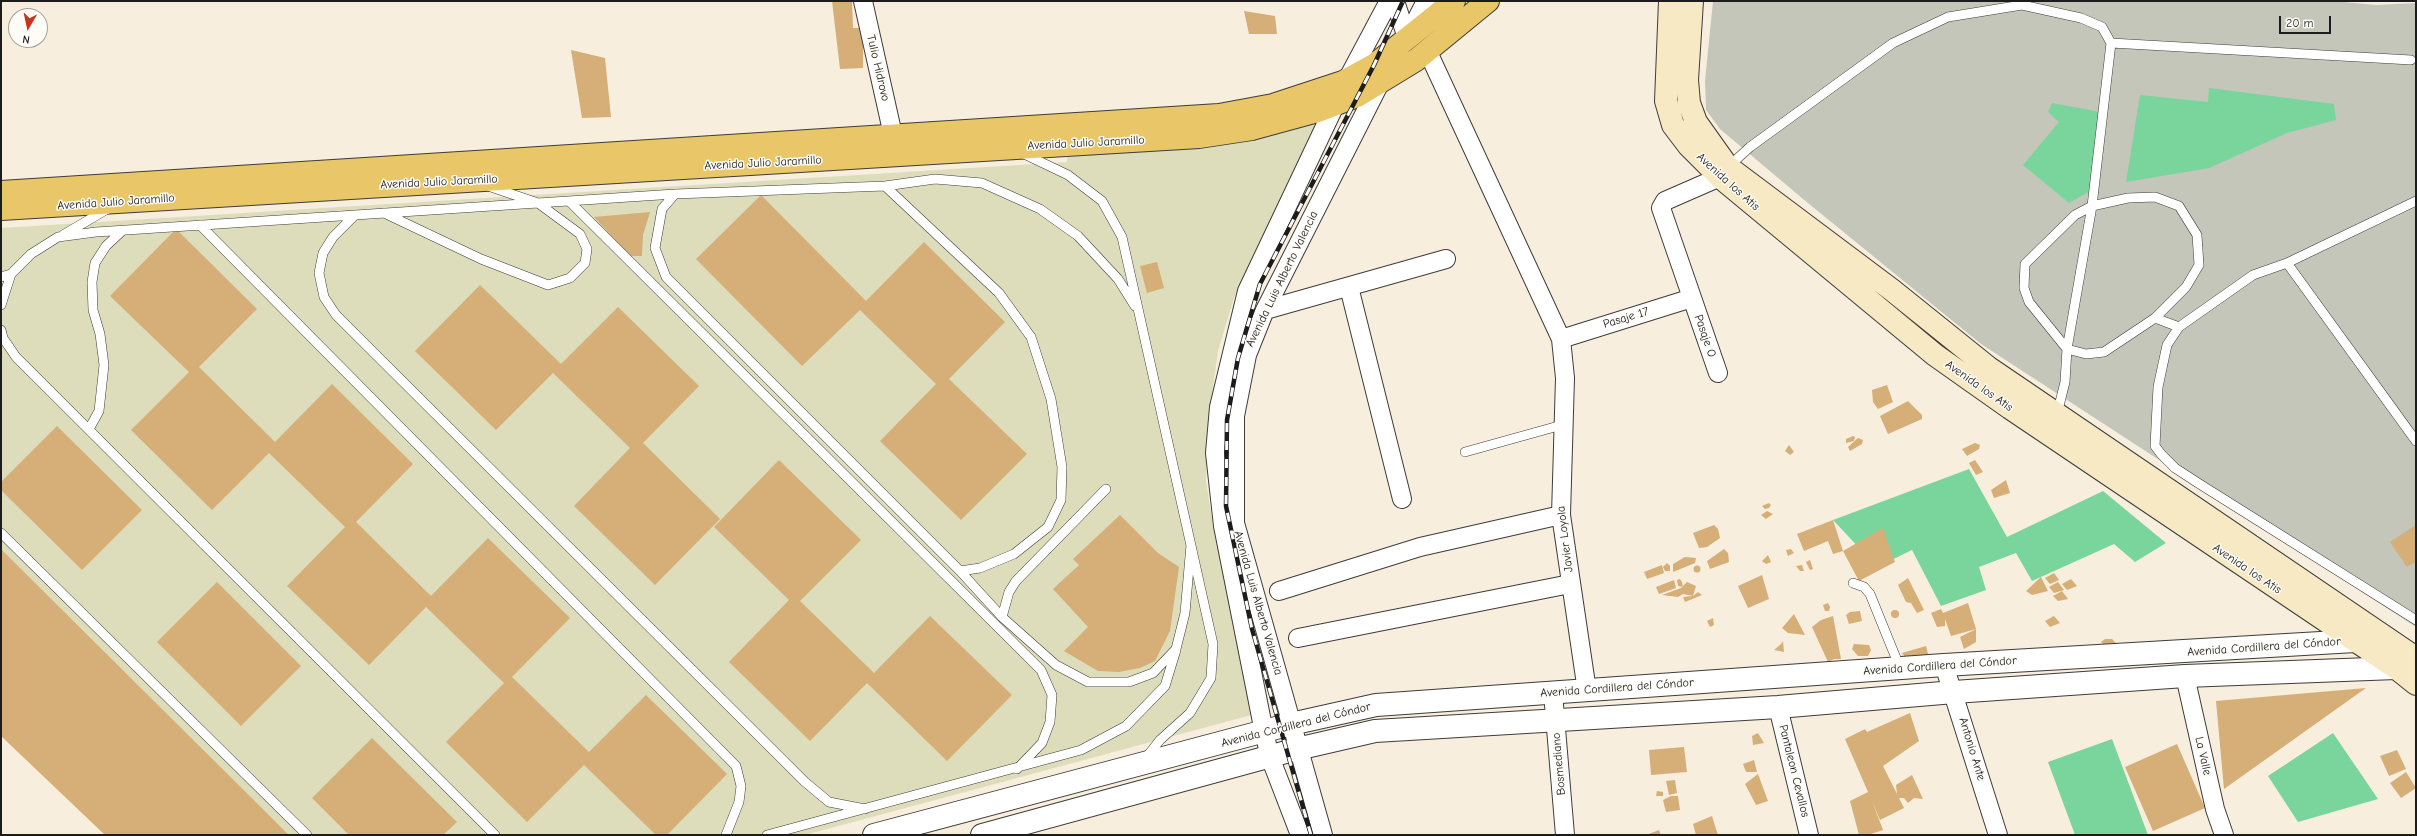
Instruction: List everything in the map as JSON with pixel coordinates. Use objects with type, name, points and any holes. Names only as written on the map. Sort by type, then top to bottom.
[{"type":"main road","name":"Avenida Julio Jaramillo","points":[[1,192],[1219,115],[1273,105],[1347,80],[1374,65],[1454,1]]},
{"type":"main road","name":"Avenida Julio Jaramillo","points":[[1,209],[1010,147],[1199,137],[1252,129],[1357,96],[1380,83],[1427,50],[1488,1]]},
{"type":"main road","name":"Avenida los Atis","points":[[1670,1],[1666,101],[1673,125],[1689,146],[1892,290],[1989,368],[2051,422],[2362,634],[2408,660],[2416,684]]},
{"type":"main road","name":"Avenida los Atis","points":[[1692,1],[1687,80],[1688,103],[1696,122],[1724,172]]},
{"type":"street","name":"Tulio Hidrovo","points":[[863,1],[893,135]]},
{"type":"street","name":"Avenida Luis Alberto Valencia","points":[[1300,835],[1270,757],[1264,732],[1223,526],[1214,453],[1219,407],[1247,291],[1338,103],[1347,80],[1389,1]]},
{"type":"street","points":[[1395,1],[1407,38]]},
{"type":"street","name":"Avenida Luis Alberto Valencia","points":[[1323,835],[1297,749],[1235,523],[1235,416],[1247,354],[1265,310],[1380,83],[1407,38],[1426,1]]},
{"type":"street","name":"Javier Loyola","points":[[1427,50],[1561,338],[1565,378],[1562,425],[1561,515],[1570,584],[1588,691]]},
{"type":"street","name":"Pasaje O","points":[[1718,373],[1661,208],[1665,200],[1724,172]]},
{"type":"street","points":[[1265,310],[1446,259]]},
{"type":"street","points":[[1349,287],[1402,499]]},
{"type":"street","name":"Pasaje 17","points":[[1561,338],[1692,298]]},
{"type":"street","points":[[1279,591],[1420,547],[1561,515]]},
{"type":"street","points":[[1298,638],[1570,584]]},
{"type":"street","name":"Avenida Cordillera del Cóndor","points":[[874,835],[1291,724],[1376,705],[1588,691],[2362,634]]},
{"type":"street","name":"Avenida Cordillera del Cóndor","points":[[982,835],[1297,749],[1375,731],[1778,708],[1954,692],[2408,660]]},
{"type":"street","name":"Antonio Ante","points":[[1944,665],[1954,692],[1998,835]]},
{"type":"street","name":"La Valle","points":[[2185,676],[2215,809],[2224,835]]},
{"type":"street","name":"Bosmediano","points":[[1553,693],[1565,835]]},
{"type":"street","name":"Pantaleon Cevallos","points":[[1778,708],[1809,835]]},
{"type":"lane","points":[[1724,172],[1750,147],[1893,43],[1948,17],[2022,5],[2081,18],[2102,27],[2111,44],[2092,206],[2067,349],[2065,382],[2051,422]]},
{"type":"lane","points":[[2111,44],[2411,60]]},
{"type":"lane","points":[[1010,147],[1068,175],[1102,201],[1122,237],[1213,644],[1211,678],[1190,713],[1160,740],[1141,765]]},
{"type":"lane","points":[[58,237],[122,230],[675,194],[885,186],[935,179],[982,183],[1040,209],[1078,236],[1118,279],[1138,311]]},
{"type":"lane","points":[[383,213],[481,259],[548,285],[570,278],[585,263],[587,248],[580,234],[538,203],[470,180]]},
{"type":"lane","points":[[885,186],[999,293],[1031,337],[1051,399],[1062,467],[1061,500],[1048,527],[1014,554],[980,568],[960,570]]},
{"type":"lane","points":[[675,194],[662,209],[654,248],[666,277],[960,570],[1002,617],[1056,665],[1088,682],[1128,682],[1153,673],[1176,649]]},
{"type":"lane","points":[[2155,197],[2180,206],[2197,234],[2199,265],[2186,287],[2155,318],[2104,352],[2086,354],[2067,349],[2029,302],[2024,288],[2025,264],[2075,215],[2092,206],[2128,198],[2155,197]]},
{"type":"lane","points":[[569,201],[1041,670],[1052,695],[1050,722],[1042,743],[1017,769]]},
{"type":"lane","points":[[2416,201],[2287,263],[2253,275],[2179,327],[2167,345],[2158,387],[2156,446],[2161,454],[2175,468],[2416,620]]},
{"type":"lane","points":[[1,305],[11,274],[31,254],[120,202]]},
{"type":"lane","points":[[355,215],[334,237],[323,253],[319,273],[324,297],[336,316],[805,782],[829,802],[865,809]]},
{"type":"lane","points":[[200,226],[736,766],[741,786],[739,802],[726,835]]},
{"type":"lane","points":[[89,429],[99,411],[104,365],[100,334],[93,310],[92,282],[95,263],[106,246],[122,230]]},
{"type":"lane","points":[[2287,263],[2416,441]]},
{"type":"lane","points":[[1,277],[11,274]]},
{"type":"lane","points":[[2155,318],[2179,327]]},
{"type":"lane","points":[[1,330],[3,338],[16,357],[495,835]]},
{"type":"lane","points":[[1465,452],[1562,425]]},
{"type":"lane","points":[[1002,617],[1009,592],[1016,581],[1106,488]]},
{"type":"lane","points":[[1,533],[307,835]]},
{"type":"lane","points":[[767,835],[780,833],[1017,769],[1080,750],[1126,726],[1165,686],[1185,613],[1191,545]]},
{"type":"lane","points":[[1853,583],[1864,587],[1870,594],[1900,668]]},
{"type":"shaded area","points":[[1713,1],[2333,1],[2376,5],[2416,3],[2416,627],[1981,344],[1803,199],[1720,129],[1706,110],[1705,81]]},
{"type":"shaded area","points":[[1318,111],[1316,127],[1234,298],[1218,351],[1209,416],[1206,481],[1215,538],[1259,713],[805,835],[289,835],[1,549],[1,228],[1067,162],[1067,144]]},
{"type":"green space","points":[[2209,88],[2334,104],[2336,120],[2287,133],[2209,168],[2126,182],[2140,95],[2208,102]]},
{"type":"green space","points":[[2052,103],[2106,113],[2092,190],[2069,203],[2023,165],[2059,122],[2048,112]]},
{"type":"green space","points":[[1969,469],[2007,537],[2103,491],[2166,543],[2135,562],[2114,544],[2032,581],[2016,553],[1979,567],[1986,590],[1941,606],[1912,550],[1877,567],[1833,520]]},
{"type":"green space","points":[[2333,733],[2378,799],[2298,822],[2268,776]]},
{"type":"green space","points":[[2112,739],[2148,835],[2075,835],[2048,762]]},
{"type":"building","points":[[832,1],[852,1],[853,28],[863,28],[863,68],[840,69]]},
{"type":"building","points":[[1244,11],[1275,16],[1277,34],[1249,34]]},
{"type":"building","points":[[571,50],[605,58],[611,117],[582,118]]},
{"type":"building","points":[[761,195],[866,301],[924,242],[1005,322],[949,379],[1027,454],[961,520],[880,441],[936,384],[860,310],[802,366],[696,259]]},
{"type":"building","points":[[650,212],[643,235],[642,256],[630,256],[594,217]]},
{"type":"building","points":[[176,229],[257,309],[199,367],[275,442],[332,384],[413,464],[356,522],[431,596],[488,538],[570,618],[512,677],[589,752],[646,695],[727,774],[667,835],[656,835],[584,765],[527,822],[446,742],[504,683],[426,607],[369,665],[287,586],[345,527],[269,453],[212,510],[131,430],[189,372],[110,296]]},
{"type":"building","points":[[1157,262],[1164,288],[1147,293],[1140,266]]},
{"type":"building","points":[[480,285],[561,364],[618,307],[699,386],[643,443],[720,519],[655,585],[574,506],[630,448],[553,373],[496,430],[415,351]]},
{"type":"building","points":[[1887,385],[1893,402],[1878,409],[1873,402],[1872,390]]},
{"type":"building","points":[[1908,401],[1922,415],[1922,419],[1888,434],[1880,416]]},
{"type":"building","points":[[57,426],[142,510],[82,570],[1,490],[1,482]]},
{"type":"building","points":[[1853,436],[1855,437],[1854,441],[1846,443],[1846,439]]},
{"type":"building","points":[[1858,438],[1863,440],[1862,444],[1850,451],[1848,447]]},
{"type":"building","points":[[1975,443],[1980,445],[1979,449],[1967,456],[1962,449]]},
{"type":"building","points":[[1789,445],[1794,452],[1790,455],[1785,451]]},
{"type":"building","points":[[779,460],[861,540],[800,601],[874,673],[930,616],[1012,695],[947,761],[867,683],[810,741],[729,662],[789,600],[714,527]]},
{"type":"building","points":[[1975,460],[1983,472],[1976,475],[1969,463]]},
{"type":"building","points":[[2006,480],[2010,493],[1994,498],[1991,490]]},
{"type":"building","points":[[1769,503],[1771,505],[1769,508],[1765,509],[1762,506]]},
{"type":"building","points":[[1767,511],[1773,514],[1766,519],[1761,515]]},
{"type":"building","points":[[1120,515],[1158,553],[1179,567],[1170,631],[1155,661],[1140,668],[1119,672],[1098,671],[1064,651],[1088,627],[1053,589],[1079,565],[1073,559]]},
{"type":"building","points":[[1833,520],[1843,551],[1833,554],[1828,541],[1804,551],[1797,534]]},
{"type":"building","points":[[1714,525],[1718,529],[1720,538],[1707,547],[1699,548],[1693,533]]},
{"type":"building","points":[[2416,525],[2416,564],[2415,562],[2407,567],[2390,542]]},
{"type":"building","points":[[1883,528],[1895,562],[1859,581],[1843,551]]},
{"type":"building","points":[[1,549],[289,835],[105,835],[1,736]]},
{"type":"building","points":[[1724,549],[1728,553],[1729,562],[1710,569],[1707,561]]},
{"type":"building","points":[[1791,549],[1794,553],[1788,556],[1786,550]]},
{"type":"building","points":[[1768,555],[1771,562],[1766,564],[1762,561]]},
{"type":"building","points":[[1685,557],[1696,558],[1695,563],[1673,572],[1673,564]]},
{"type":"building","points":[[1810,560],[1813,569],[1810,570],[1806,562]]},
{"type":"building","points":[[1667,563],[1670,566],[1670,571],[1665,571],[1663,567]]},
{"type":"building","points":[[1662,565],[1664,573],[1647,579],[1644,572]]},
{"type":"building","points":[[1802,565],[1804,571],[1800,571],[1796,566]]},
{"type":"building","points":[[1697,566],[1700,569],[1697,572],[1694,569]]},
{"type":"building","points":[[2054,573],[2059,580],[2050,584],[2045,578]]},
{"type":"building","points":[[1762,575],[1769,599],[1748,608],[1738,586]]},
{"type":"building","points":[[2041,577],[2048,591],[2032,595],[2026,591]]},
{"type":"building","points":[[1908,578],[1924,610],[1917,613],[1911,603],[1906,602],[1898,585]]},
{"type":"building","points":[[1680,579],[1683,587],[1678,586],[1677,580]]},
{"type":"building","points":[[2071,579],[2077,586],[2067,590],[2062,584]]},
{"type":"building","points":[[1674,580],[1676,588],[1659,594],[1656,587]]},
{"type":"building","points":[[217,582],[301,666],[241,726],[157,642]]},
{"type":"building","points":[[1687,582],[1696,586],[1693,596],[1683,594],[1678,597],[1662,595],[1681,588]]},
{"type":"building","points":[[2058,582],[2064,590],[2054,593],[2049,587]]},
{"type":"building","points":[[2062,591],[2068,599],[2058,601],[2053,596]]},
{"type":"building","points":[[1698,592],[1702,595],[1685,602],[1683,597],[1693,596]]},
{"type":"building","points":[[1828,603],[1830,607],[1829,611],[1825,611],[1823,605]]},
{"type":"building","points":[[1968,603],[1976,629],[1951,636],[1945,619],[1945,626],[1937,627],[1931,613],[1941,609],[1943,613]]},
{"type":"building","points":[[1895,610],[1898,611],[1898,617],[1895,618],[1892,617],[1891,614],[1892,611]]},
{"type":"building","points":[[1860,611],[1862,621],[1849,624],[1846,615],[1850,612]]},
{"type":"building","points":[[1794,614],[1805,635],[1788,633],[1782,628]]},
{"type":"building","points":[[1833,616],[1841,659],[1834,659],[1828,662],[1812,627],[1821,620]]},
{"type":"building","points":[[2054,616],[2060,623],[2050,627],[2045,621]]},
{"type":"building","points":[[1713,618],[1714,625],[1710,627],[1707,621]]},
{"type":"building","points":[[1976,629],[1976,642],[1964,649],[1960,637]]},
{"type":"building","points":[[2105,639],[2112,639],[2117,644],[2107,648],[2101,642]]},
{"type":"building","points":[[1783,641],[1784,652],[1774,650],[1781,644]]},
{"type":"building","points":[[1854,644],[1869,645],[1871,650],[1868,656],[1858,656],[1852,649]]},
{"type":"building","points":[[1926,646],[1929,658],[1907,660],[1902,653]]},
{"type":"building","points":[[2366,688],[2224,789],[2216,701]]},
{"type":"building","points":[[1910,713],[1919,741],[1883,766],[1897,794],[1896,785],[1912,775],[1923,799],[1914,798],[1908,803],[1904,798],[1899,798],[1904,808],[1880,820],[1872,801],[1883,830],[1868,835],[1859,835],[1850,801],[1868,792],[1845,739],[1865,729],[1867,732]]},
{"type":"building","points":[[1758,733],[1764,743],[1753,745],[1752,736]]},
{"type":"building","points":[[372,738],[457,822],[443,835],[349,835],[312,798]]},
{"type":"building","points":[[2177,744],[2205,808],[2153,831],[2125,767]]},
{"type":"building","points":[[1684,747],[1687,772],[1651,775],[1649,750]]},
{"type":"building","points":[[2397,750],[2406,769],[2389,776],[2380,756]]},
{"type":"building","points":[[1754,760],[1757,772],[1746,772],[1743,764]]},
{"type":"building","points":[[2406,772],[2416,788],[2401,798],[2390,783]]},
{"type":"building","points":[[1758,774],[1768,801],[1756,805],[1745,784]]},
{"type":"building","points":[[1675,780],[1677,793],[1669,795],[1666,781]]},
{"type":"building","points":[[1657,791],[1663,792],[1663,796],[1656,796]]},
{"type":"building","points":[[1671,796],[1678,796],[1680,810],[1666,812],[1663,800]]},
{"type":"building","points":[[1712,816],[1718,835],[1696,835],[1693,824]]},
{"type":"building","points":[[1659,830],[1661,835],[1646,835]]},
{"type":"railway","points":[[1311,835],[1252,629],[1226,506],[1227,420],[1238,358],[1260,284],[1374,65],[1403,1]]}]
